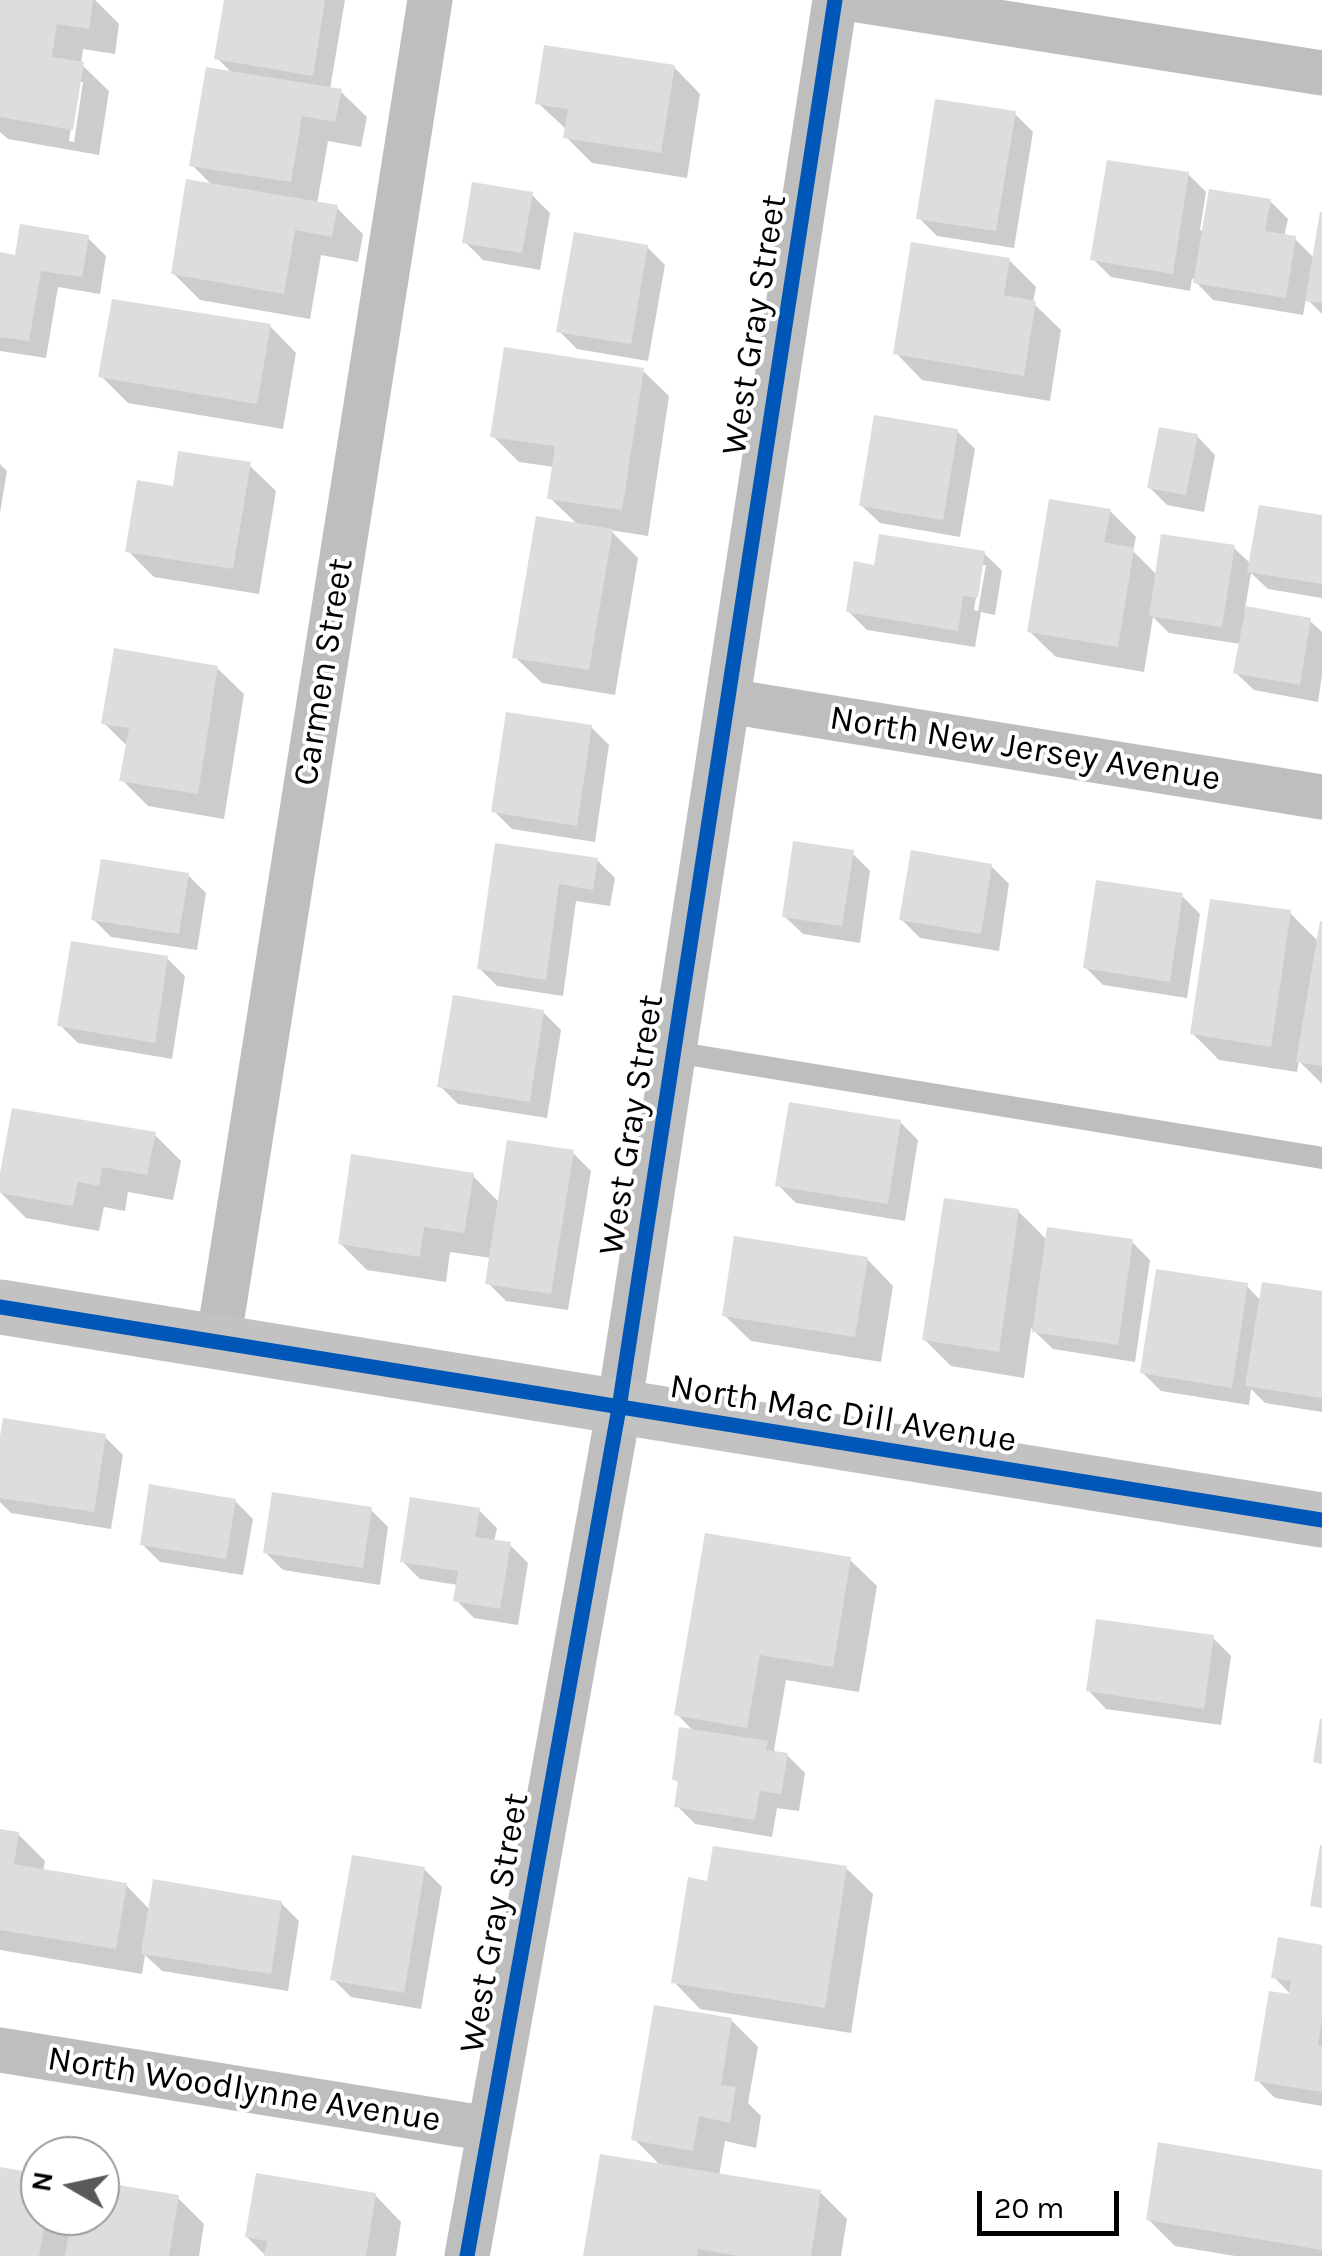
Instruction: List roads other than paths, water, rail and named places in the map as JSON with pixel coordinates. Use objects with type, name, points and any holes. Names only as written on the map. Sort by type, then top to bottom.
[{"type":"street","name":"Carmen Street","points":[[218,1344],[430,0]]},
{"type":"street","name":"West Gray Street","points":[[467,2256],[619,1408],[835,0]]},
{"type":"street","points":[[858,0],[1322,73]]},
{"type":"street","name":"North New Jersey Avenue","points":[[728,701],[1322,797]]},
{"type":"street","name":"North Mac Dill Avenue","points":[[0,1307],[1322,1520]]},
{"type":"street","name":"North Woodlynne Avenue","points":[[0,2050],[489,2129]]},
{"type":"lane","points":[[674,1052],[1322,1158]]}]
